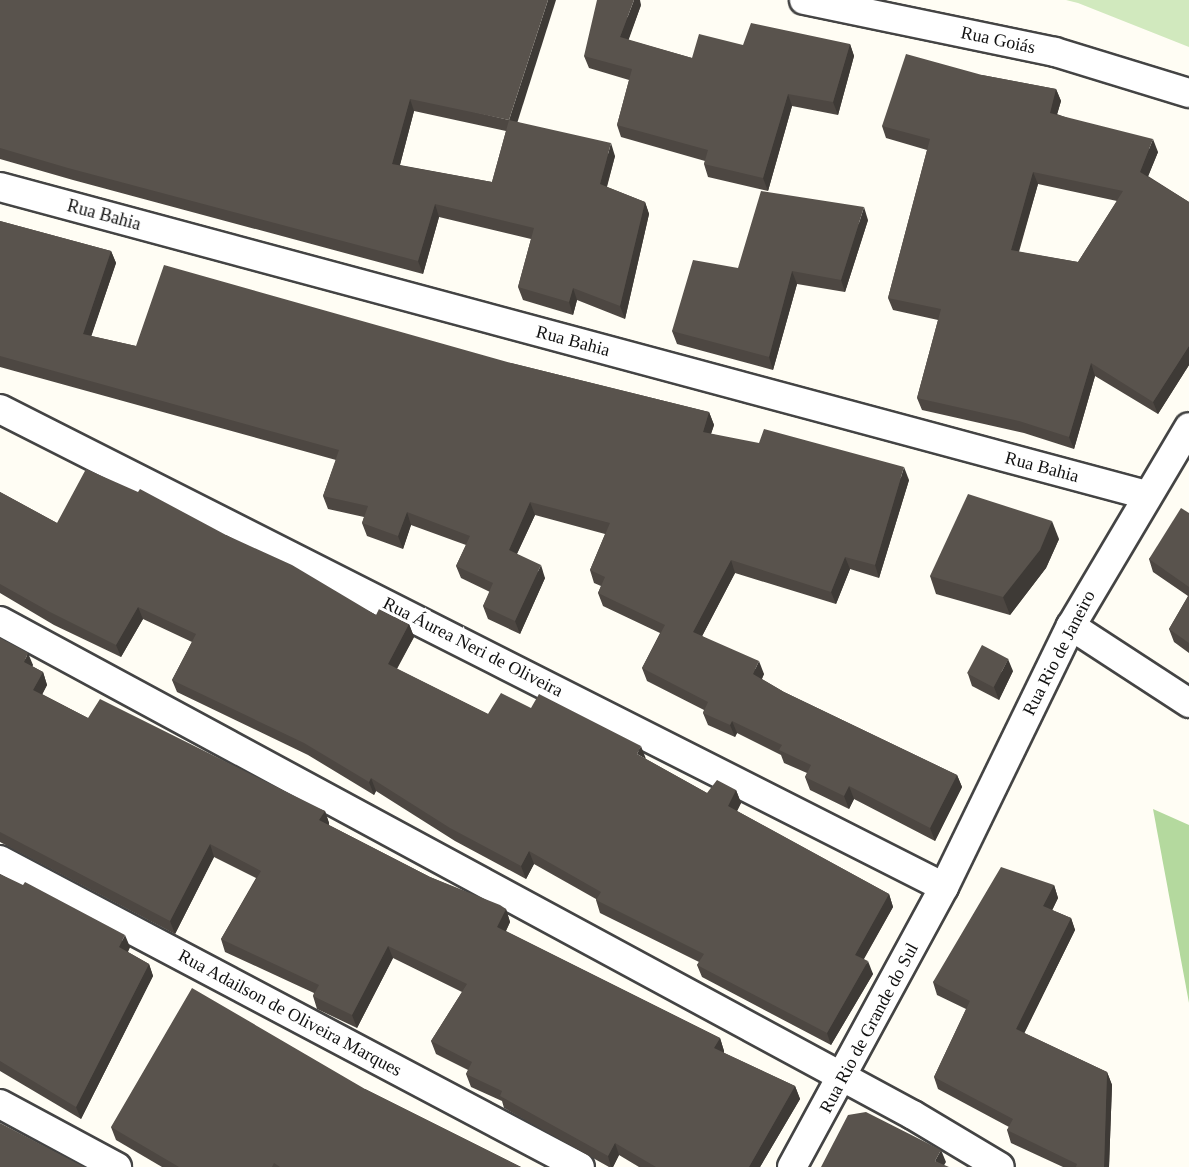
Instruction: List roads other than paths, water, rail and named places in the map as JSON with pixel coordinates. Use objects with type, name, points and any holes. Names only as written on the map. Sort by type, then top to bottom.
[{"type":"street","name":"Rua Goiás","points":[[804,0],[1056,52],[1189,93]]},
{"type":"street","name":"Rua Bahia","points":[[0,187],[1146,495]]},
{"type":"street","name":"Rua Áurea Neri de Oliveira","points":[[0,408],[944,887]]},
{"type":"street","name":"Rua Rio de Janeiro","points":[[944,887],[1071,626],[1146,495],[1189,427]]},
{"type":"street","points":[[0,621],[1000,1167]]},
{"type":"street","points":[[1071,626],[1189,703]]},
{"type":"street","name":"Rua Adailson de Oliveira Marques","points":[[0,860],[580,1167]]},
{"type":"street","name":"Rua Rio de Grande do Sul","points":[[792,1167],[842,1079],[944,887]]},
{"type":"street","points":[[0,1104],[117,1167]]}]
